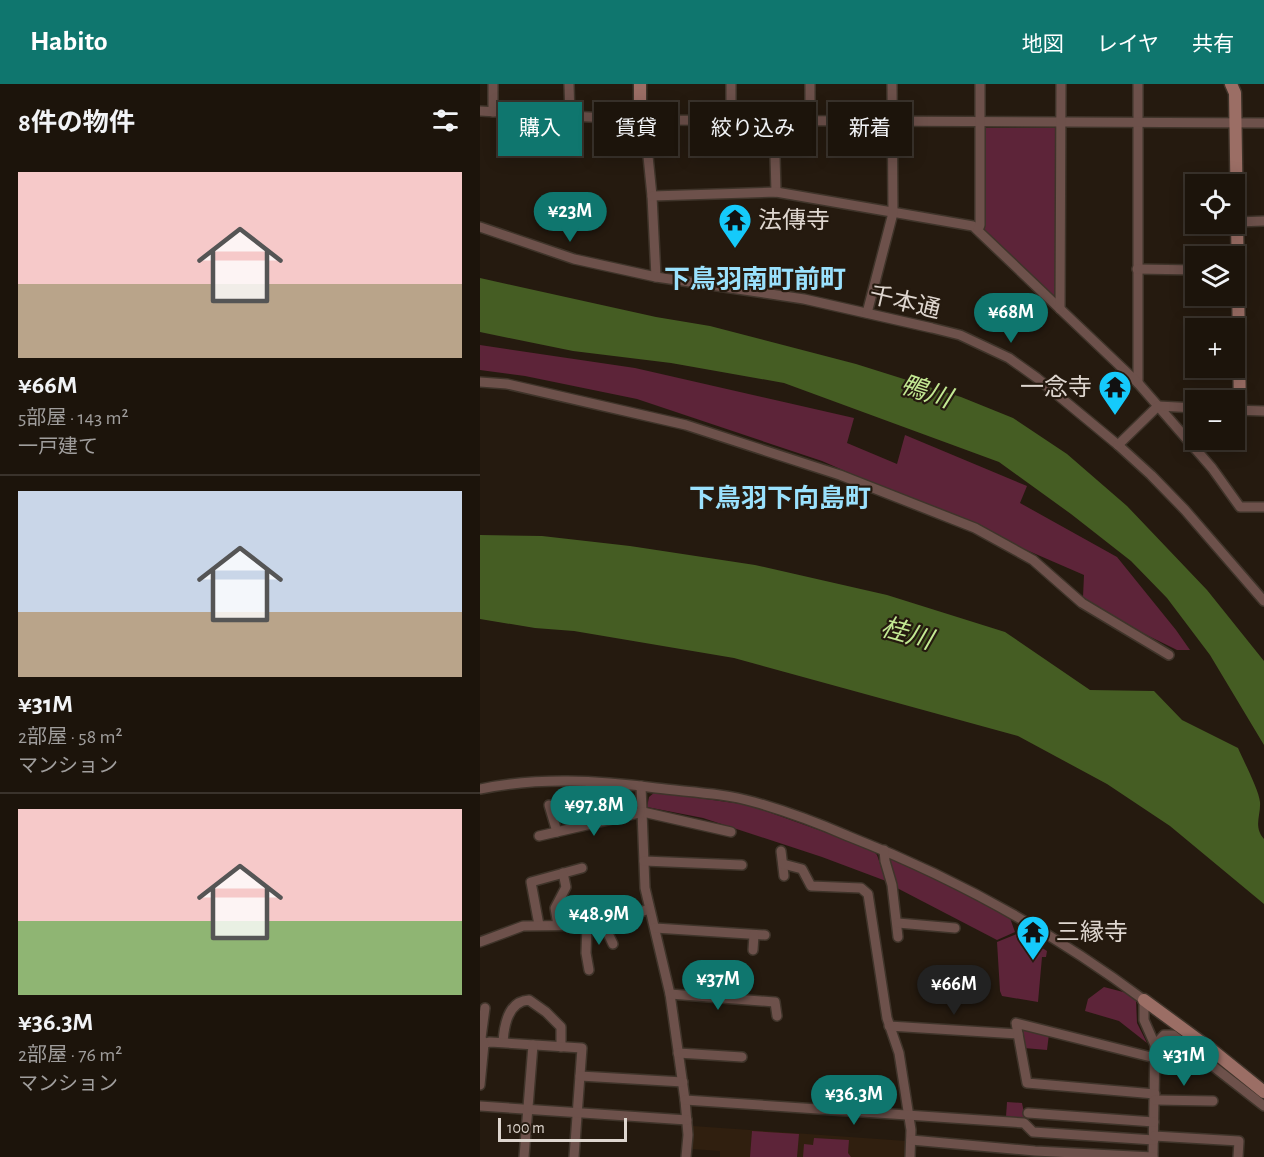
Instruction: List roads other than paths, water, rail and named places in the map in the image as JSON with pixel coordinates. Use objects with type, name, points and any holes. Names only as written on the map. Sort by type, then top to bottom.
[{"type":"street","points":[[493,84],[494,112]]},
{"type":"street","points":[[569,84],[570,102]]},
{"type":"street","points":[[640,84],[640,102]]},
{"type":"street","points":[[731,84],[731,102]]},
{"type":"street","points":[[810,84],[810,102]]},
{"type":"street","points":[[892,84],[892,102]]},
{"type":"street","points":[[978,230],[980,225],[980,84]]},
{"type":"street","points":[[1060,84],[1060,309]]},
{"type":"street","points":[[1138,84],[1138,383]]},
{"type":"street","points":[[1231,84],[1235,93],[1236,174]]},
{"type":"street","points":[[480,111],[498,112]]},
{"type":"street","points":[[912,121],[1264,123]]},
{"type":"street","points":[[648,156],[656,277]]},
{"type":"street","points":[[775,156],[776,192]]},
{"type":"street","points":[[867,313],[892,213],[892,156]]},
{"type":"street","points":[[652,196],[776,192],[973,226],[1138,383],[1212,468],[1240,507],[1264,507]]},
{"type":"street","points":[[1245,222],[1264,221]]},
{"type":"street","name":"千本通","points":[[480,226],[574,259],[656,277],[804,299],[960,335],[1009,358],[1119,445],[1185,510],[1264,601]]},
{"type":"street","points":[[1137,269],[1185,270]]},
{"type":"street","points":[[1236,306],[1237,390]]},
{"type":"street","points":[[480,382],[507,384],[686,425],[840,475],[975,528],[1033,560],[1082,603],[1169,655]]},
{"type":"street","points":[[1119,445],[1158,406],[1185,407]]},
{"type":"street","points":[[1245,411],[1264,411]]},
{"type":"street","points":[[480,789],[555,781],[595,781],[753,802],[884,850],[937,873],[994,904],[1107,973],[1212,1050],[1264,1092]]},
{"type":"street","points":[[641,786],[645,888],[670,994],[687,1120],[686,1157]]},
{"type":"street","points":[[549,805],[557,832]]},
{"type":"street","points":[[539,836],[643,812],[731,832]]},
{"type":"street","points":[[884,850],[892,885],[898,937]]},
{"type":"street","points":[[781,851],[784,876]]},
{"type":"street","points":[[644,861],[742,865]]},
{"type":"street","points":[[783,864],[802,869],[811,886],[861,888],[868,894],[880,983],[889,1026],[899,1053],[909,1116],[910,1157]]},
{"type":"street","points":[[539,925],[531,882],[582,868]]},
{"type":"street","points":[[558,925],[555,908],[566,887],[563,873]]},
{"type":"street","points":[[480,930],[482,941],[523,926],[604,925],[649,909]]},
{"type":"street","points":[[898,923],[955,928]]},
{"type":"street","points":[[587,925],[586,953],[589,970]]},
{"type":"street","points":[[604,925],[614,944]]},
{"type":"street","points":[[655,928],[765,935]]},
{"type":"street","points":[[753,950],[754,935]]},
{"type":"street","points":[[670,994],[775,1002],[777,1016]]},
{"type":"street","points":[[503,1042],[504,1023],[511,1011],[519,1002],[529,1000],[561,1027],[561,1047]]},
{"type":"street","points":[[911,1140],[1059,1154],[1153,1157],[1155,1045],[1144,1020],[1144,1000]]},
{"type":"street","points":[[480,1085],[485,1008]]},
{"type":"street","points":[[1155,1058],[1016,1023],[1027,1083],[1213,1101]]},
{"type":"street","points":[[889,1026],[1018,1034]]},
{"type":"street","points":[[1155,1045],[1164,1035],[1173,1035],[1264,1106]]},
{"type":"street","points":[[482,1044],[503,1042],[582,1048],[574,1157]]},
{"type":"street","points":[[524,1157],[533,1045]]},
{"type":"street","points":[[678,1053],[742,1057]]},
{"type":"street","points":[[580,1076],[683,1082]]},
{"type":"street","points":[[685,1100],[1024,1124],[1033,1132],[1239,1141],[1238,1157]]},
{"type":"street","points":[[480,1106],[687,1120]]},
{"type":"street","points":[[1028,1113],[1154,1122]]},
{"type":"water","name":"鴨川","points":[[480,278],[656,317],[710,326],[856,364],[961,397],[1013,418],[1067,454],[1127,506],[1207,590],[1264,661],[1264,745],[1210,655],[1167,598],[1131,561],[999,462],[784,383],[671,363],[573,351],[480,332]]},
{"type":"water","name":"桂川","points":[[480,535],[542,536],[630,546],[755,565],[887,595],[1005,632],[1090,690],[1154,691],[1182,720],[1238,748],[1260,802],[1258,825],[1264,839],[1264,904],[1170,826],[1107,784],[1018,736],[734,658],[574,631],[535,628],[480,619]]},
{"type":"place","name":"法傳寺","points":[[735,249]]},
{"type":"place","name":"一念寺","points":[[1115,416]]},
{"type":"place","name":"三縁寺","points":[[1033,961]]},
{"type":"district","name":"下鳥羽南町前町","points":[[755,279]]},
{"type":"district","name":"下鳥羽下向島町","points":[[780,498]]}]
